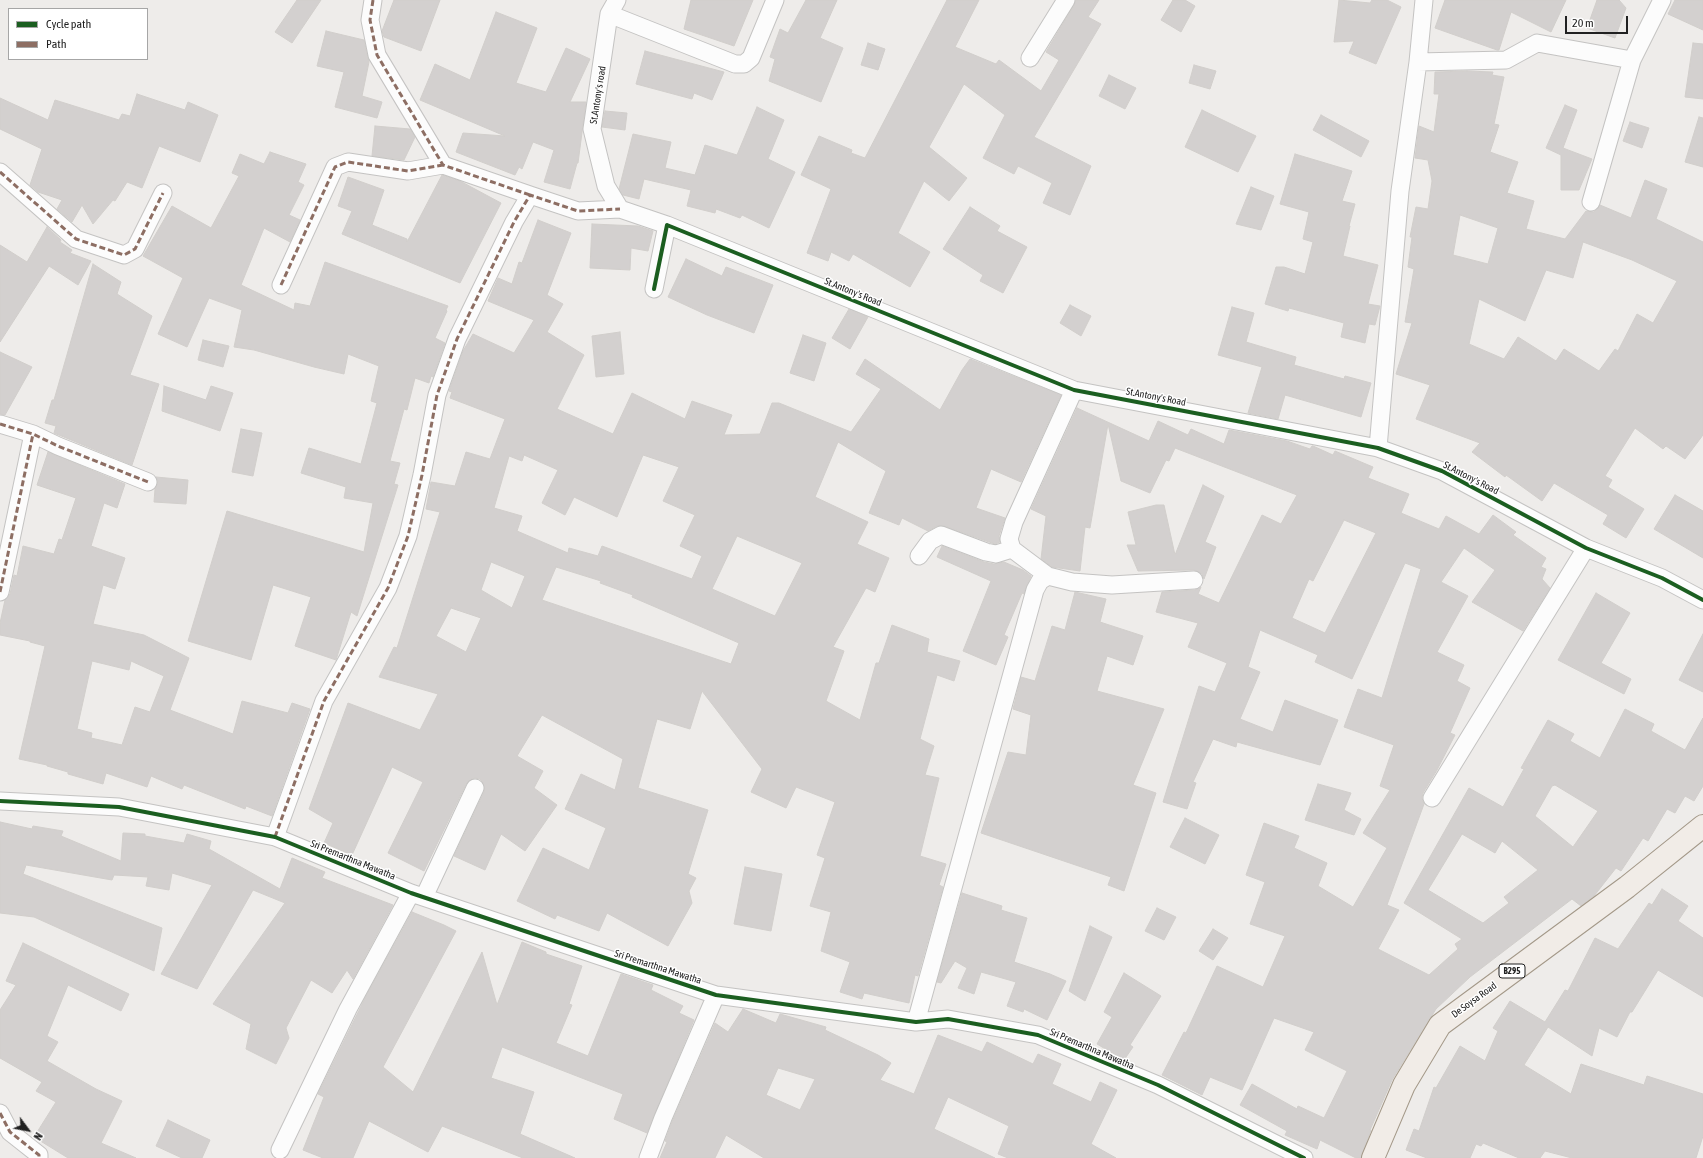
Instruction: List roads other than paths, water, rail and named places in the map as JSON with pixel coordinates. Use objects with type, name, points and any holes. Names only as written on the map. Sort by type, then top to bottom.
[{"type":"main road","name":"De Soysa Road","points":[[1373,1158],[1404,1085],[1440,1025],[1627,887],[1703,826]]},
{"type":"street","points":[[373,0],[370,20],[377,55],[443,165]]},
{"type":"street","points":[[613,7],[735,64],[744,64],[751,58],[775,0]]},
{"type":"street","points":[[1030,58],[1066,0]]},
{"type":"street","points":[[1378,448],[1400,191],[1418,62],[1424,0]]},
{"type":"street","points":[[1591,202],[1632,60],[1662,0]]},
{"type":"street","name":"St.Antony's road","points":[[613,7],[592,129],[606,186],[620,209]]},
{"type":"street","points":[[1418,62],[1506,60],[1536,43],[1632,60]]},
{"type":"street","points":[[281,284],[335,167],[348,162],[408,171],[443,165],[578,211],[620,209],[667,225],[654,289]]},
{"type":"street","points":[[0,172],[76,239],[124,255],[135,249],[163,193]]},
{"type":"street","points":[[275,837],[324,701],[388,588],[408,536],[422,475],[437,396],[457,339],[514,222],[530,195]]},
{"type":"street","name":"St.Antony's Road","points":[[667,225],[1074,390],[1378,448],[1442,471],[1586,548],[1662,578],[1703,600]]},
{"type":"street","points":[[1074,390],[1014,522],[1009,539],[1012,549],[1048,576],[1072,582],[1112,585],[1194,580]]},
{"type":"street","points":[[0,424],[33,434],[58,446],[148,482]]},
{"type":"street","points":[[0,592],[33,434]]},
{"type":"street","points":[[919,556],[930,541],[941,535],[979,550],[996,554],[1012,549]]},
{"type":"street","points":[[1432,798],[1586,548]]},
{"type":"street","points":[[916,1022],[1035,590],[1040,581],[1048,576]]},
{"type":"street","points":[[280,1150],[348,1009],[418,895],[475,788]]},
{"type":"street","name":"Sri Premarthna Mawatha","points":[[0,801],[119,807],[275,837],[418,895],[716,995],[916,1022],[948,1019],[1038,1035],[1158,1086],[1304,1158]]},
{"type":"street","points":[[648,1158],[663,1118],[716,995]]},
{"type":"street","points":[[0,1113],[10,1132],[39,1155],[39,1158]]}]
